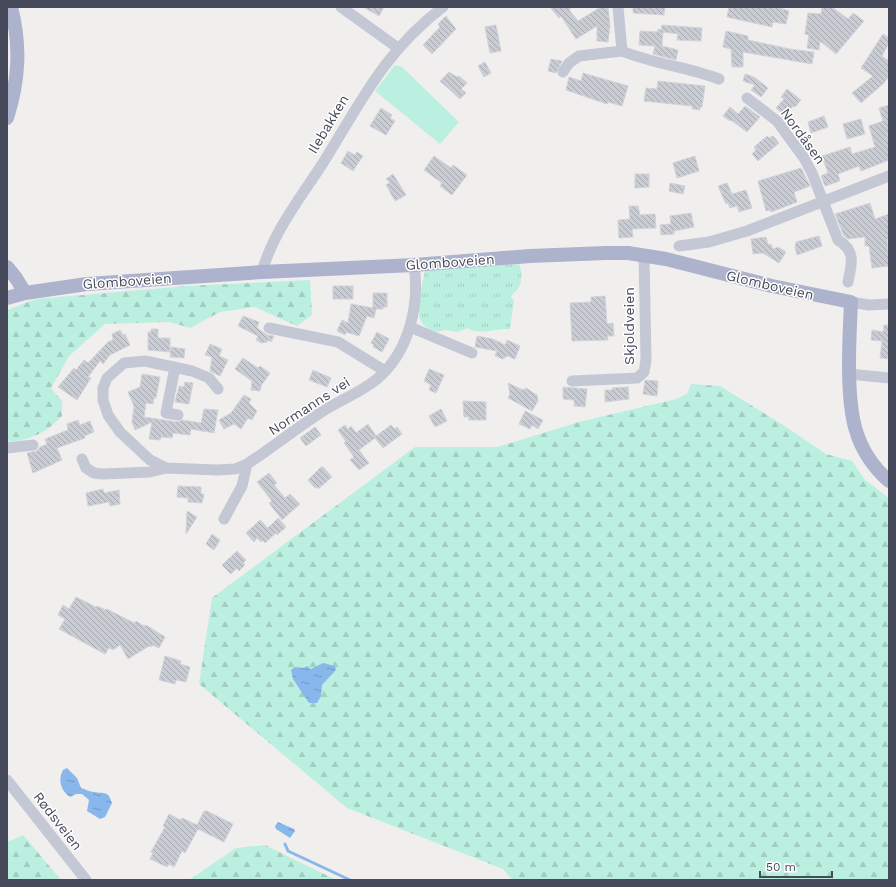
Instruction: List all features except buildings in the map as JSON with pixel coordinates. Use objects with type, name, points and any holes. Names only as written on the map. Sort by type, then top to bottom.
[{"type":"main road","points":[[7,118],[16,87],[19,61],[18,45],[11,7]]},
{"type":"main road","name":"Glomboveien","points":[[7,298],[25,293],[87,284],[262,272],[414,265],[572,253],[620,253],[644,255],[772,286],[851,302]]},
{"type":"main road","points":[[7,267],[25,293]]},
{"type":"main road","points":[[851,302],[849,406],[860,444],[872,465],[889,481]]},
{"type":"street","name":"Ilebakken","points":[[262,272],[266,257],[274,241],[370,85],[398,48],[443,7]]},
{"type":"street","points":[[618,7],[622,51]]},
{"type":"street","points":[[344,8],[398,48]]},
{"type":"street","points":[[563,72],[568,63],[579,56],[622,51],[642,59],[699,72],[719,79]]},
{"type":"street","name":"Nordåsen","points":[[747,98],[777,121],[804,158],[824,200],[838,240],[846,245],[852,259],[848,282]]},
{"type":"street","points":[[679,246],[709,242],[748,231],[824,200],[889,176]]},
{"type":"street","name":"Skjoldveien","points":[[572,381],[637,378],[644,372],[646,360],[644,255]]},
{"type":"street","name":"Normanns vei","points":[[82,459],[86,468],[97,474],[150,472],[166,468],[217,470],[235,469],[247,464],[319,413],[367,386],[385,371],[400,350],[410,327],[416,282],[414,265]]},
{"type":"street","name":"Glomboveien","points":[[851,302],[869,305],[889,304]]},
{"type":"street","points":[[410,327],[472,353]]},
{"type":"street","points":[[269,328],[338,342],[385,371]]},
{"type":"street","name":"Normanns vei","points":[[166,468],[150,460],[120,432],[108,415],[103,400],[103,388],[107,378],[124,363],[145,361],[174,367],[209,378],[218,389]]},
{"type":"street","points":[[174,367],[166,413],[178,415]]},
{"type":"street","points":[[849,374],[889,378]]},
{"type":"street","points":[[7,448],[33,446]]},
{"type":"street","points":[[224,519],[242,486],[247,464]]},
{"type":"street","name":"Rødsveien","points":[[7,780],[86,880]]},
{"type":"green space","points":[[395,65],[402,67],[459,122],[440,144],[375,91]]},
{"type":"green space","points":[[519,264],[521,270],[521,281],[519,287],[511,298],[514,300],[510,329],[482,332],[468,328],[457,332],[445,330],[437,332],[426,327],[422,323],[419,317],[419,304],[425,270]]},
{"type":"green space","points":[[310,280],[312,315],[297,326],[255,307],[220,312],[190,328],[169,322],[105,324],[69,356],[51,388],[62,401],[62,416],[38,435],[7,442],[7,310],[36,299],[187,286]]},
{"type":"green space","points":[[691,384],[720,386],[780,423],[826,454],[852,461],[865,480],[889,498],[889,880],[512,880],[503,869],[347,808],[199,684],[212,598],[415,447],[497,447],[579,422],[676,399],[687,394]]},
{"type":"green space","points":[[24,835],[61,880],[7,880],[7,842]]},
{"type":"green space","points":[[265,845],[336,880],[189,880],[236,848]]},
{"type":"water","points":[[323,663],[335,666],[336,670],[322,685],[321,696],[317,703],[309,703],[293,679],[291,670],[295,667],[304,668],[307,666],[311,669]]},
{"type":"water","points":[[67,768],[77,778],[81,788],[91,792],[105,793],[109,796],[112,803],[105,817],[100,819],[87,811],[89,800],[82,794],[76,794],[70,797],[64,791],[60,781],[63,770]]},
{"type":"water","points":[[278,822],[294,829],[295,831],[290,838],[276,829],[275,826]]},
{"type":"waterway","points":[[285,844],[288,851],[350,880]]}]
